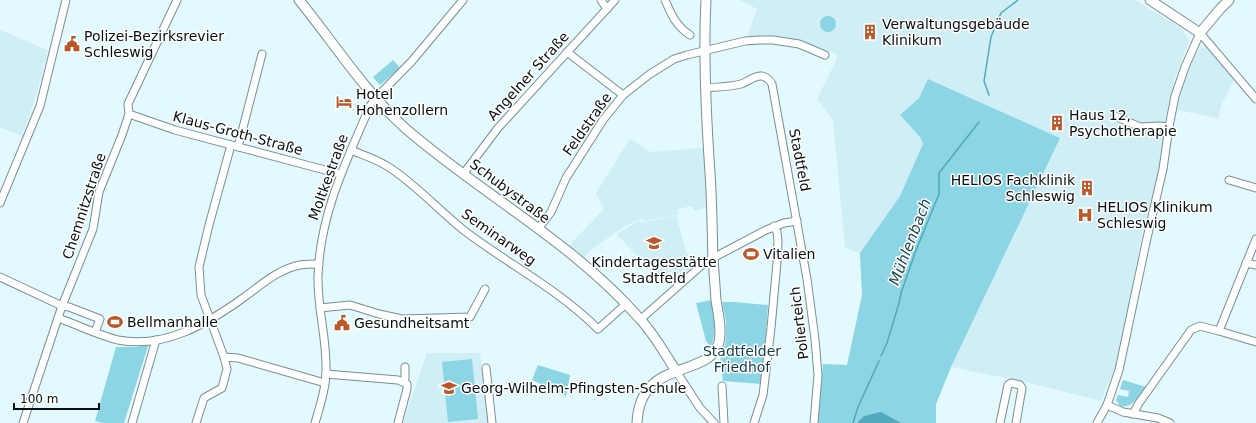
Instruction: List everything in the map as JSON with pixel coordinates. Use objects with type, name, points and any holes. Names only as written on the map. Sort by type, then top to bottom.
[{"type":"street","points":[[0,203],[40,106],[66,0]]},
{"type":"street","name":"Chemnitzstraße","points":[[23,423],[62,306],[93,229],[99,192],[129,114],[128,104],[177,0]]},
{"type":"street","name":"Schubystraße","points":[[299,0],[376,98],[406,128],[464,174],[592,270],[626,304],[641,320],[700,408],[714,423]]},
{"type":"street","name":"Moltkestraße","points":[[315,423],[326,374],[326,350],[320,308],[318,278],[319,264],[324,224],[340,174],[370,106],[412,61],[463,0]]},
{"type":"street","points":[[601,0],[608,9]]},
{"type":"street","name":"Angelner Straße","points":[[464,174],[498,128],[615,0]]},
{"type":"street","points":[[665,0],[678,25],[690,35]]},
{"type":"street","points":[[637,423],[637,416],[644,394],[655,382],[676,371],[706,359],[714,353],[719,342],[720,323],[716,300],[713,258],[706,111],[704,51],[706,0]]},
{"type":"street","points":[[1150,0],[1200,33],[1256,99]]},
{"type":"street","points":[[1097,423],[1107,406],[1119,370],[1127,339],[1147,238],[1163,169],[1175,96],[1184,67],[1200,33],[1229,0]]},
{"type":"street","name":"Feldstraße","points":[[538,229],[551,212],[566,178],[603,120],[623,95],[650,74],[674,60],[687,55],[745,42],[773,40],[799,44],[825,55]]},
{"type":"street","points":[[567,52],[623,95]]},
{"type":"street","points":[[196,423],[204,398],[222,388],[227,369],[220,342],[201,295],[199,267],[262,54]]},
{"type":"street","name":"Stadtfeld","points":[[706,88],[742,84],[756,77],[762,76],[767,78],[772,84],[797,221]]},
{"type":"street","name":"Klaus-Groth-Straße","points":[[129,114],[175,130],[340,174]]},
{"type":"street","points":[[1115,116],[1140,126],[1169,127]]},
{"type":"street","name":"Seminarweg","points":[[351,150],[378,161],[399,175],[465,231],[508,262],[554,291],[598,329],[626,304]]},
{"type":"street","points":[[1229,180],[1256,188]]},
{"type":"street","points":[[641,320],[702,265],[713,258],[774,226],[797,221]]},
{"type":"street","name":"Polierteich","points":[[797,221],[807,279],[818,360],[814,423]]},
{"type":"street","points":[[754,423],[763,395],[771,328],[778,241],[777,232],[774,226]]},
{"type":"street","points":[[1219,331],[1256,238]]},
{"type":"street","points":[[1246,263],[1256,265]]},
{"type":"street","points":[[58,318],[95,332],[123,340],[156,340],[179,334],[210,320],[285,269],[300,265],[319,264]]},
{"type":"street","points":[[0,278],[62,306],[100,318],[95,332]]},
{"type":"street","points":[[320,308],[350,305],[378,314],[402,319],[470,317],[485,289]]},
{"type":"street","points":[[1133,414],[1139,403],[1191,330],[1200,326],[1256,342]]},
{"type":"street","points":[[132,423],[156,340]]},
{"type":"street","points":[[224,357],[238,358],[325,383]]},
{"type":"street","points":[[403,381],[405,378],[405,367]]},
{"type":"street","points":[[486,368],[492,423]]},
{"type":"street","points":[[326,374],[403,381],[407,384],[407,389],[398,423]]},
{"type":"street","points":[[1000,423],[1008,386],[1011,383],[1020,385],[1022,388],[1016,423]]},
{"type":"street","points":[[722,386],[724,423]]},
{"type":"street","points":[[1107,406],[1123,412],[1158,418],[1170,423]]},
{"type":"shaded area","name":"HELIOS Klinikum Schleswig","points":[[740,0],[1135,0],[1182,29],[1189,41],[1175,78],[1165,123],[1160,167],[1142,233],[1123,336],[1115,367],[1101,401],[1021,381],[951,367],[1060,138],[928,79],[919,98],[900,115],[920,137],[923,144],[900,196],[860,253],[845,248],[833,120],[817,99],[836,61],[837,54],[801,41],[773,36],[747,36],[757,9]]},
{"type":"shaded area","points":[[0,30],[48,50],[35,99],[22,136],[0,127]]},
{"type":"shaded area","points":[[1206,47],[1234,80],[1222,103],[1218,118],[1177,110],[1182,87],[1193,58],[1200,48]]},
{"type":"shaded area","points":[[630,139],[650,152],[703,148],[706,208],[694,211],[692,206],[678,209],[679,214],[644,221],[642,218],[622,228],[591,250],[584,258],[568,247],[604,209],[596,193]]},
{"type":"shaded area","name":"Kindertagesstätte Stadtfeld","points":[[676,215],[686,252],[697,265],[680,281],[670,271],[659,280],[617,234],[638,221],[641,223]]},
{"type":"shaded area","name":"Georg-Wilhelm-Pfingsten-Schule","points":[[427,353],[480,353],[488,423],[403,423]]},
{"type":"shaded area","points":[[881,412],[901,423],[857,423],[864,416]]},
{"type":"green space","points":[[825,16],[831,16],[836,21],[834,30],[831,32],[825,32],[820,27],[820,21]]},
{"type":"green space","points":[[393,60],[400,68],[380,85],[373,77]]},
{"type":"green space","points":[[928,79],[1060,138],[951,367],[936,404],[936,423],[818,423],[823,364],[847,365],[862,295],[860,253],[900,196],[923,144],[920,137],[900,115],[919,98]]},
{"type":"green space","points":[[712,300],[714,330],[711,347],[706,341],[696,303]]},
{"type":"green space","name":"Stadtfelder Friedhof","points":[[722,302],[768,305],[762,384],[723,381],[720,355],[725,345],[726,322]]},
{"type":"green space","points":[[146,344],[148,346],[124,423],[103,423],[95,421],[116,347],[136,347]]},
{"type":"green space","points":[[472,359],[478,419],[448,422],[442,362]]},
{"type":"green space","points":[[538,365],[570,375],[566,396],[532,380]]},
{"type":"green space","points":[[1123,380],[1146,387],[1138,398],[1128,406],[1120,406],[1116,400],[1118,395],[1128,397],[1129,391],[1120,389]]},
{"type":"waterway","name":"Mühlenbach","points":[[989,95],[984,81],[991,37],[1001,13],[1018,0]]},
{"type":"waterway","name":"Mühlenbach","points":[[881,356],[887,343],[901,293],[915,253],[939,194],[939,173],[979,122]]},
{"type":"waterway","name":"Mühlenbach","points":[[853,423],[858,407],[879,361]]},
{"type":"place","name":"Verwaltungsgebäude Klinikum","points":[[870,32]]},
{"type":"place","name":"Polizei-Bezirksrevier Schleswig","points":[[72,44]]},
{"type":"place","name":"Hotel Hohenzollern","points":[[344,102]]},
{"type":"place","name":"Haus 12, Psychotherapie","points":[[1057,123]]},
{"type":"place","name":"HELIOS Fachklinik Schleswig","points":[[1087,188]]},
{"type":"place","name":"HELIOS Klinikum Schleswig","points":[[1085,215]]},
{"type":"place","name":"Kindertagesstätte Stadtfeld","points":[[654,243]]},
{"type":"place","name":"Vitalien","points":[[751,254]]},
{"type":"place","name":"Bellmanhalle","points":[[115,322]]},
{"type":"place","name":"Gesundheitsamt","points":[[342,323]]},
{"type":"place","name":"Georg-Wilhelm-Pfingsten-Schule","points":[[449,388]]}]
